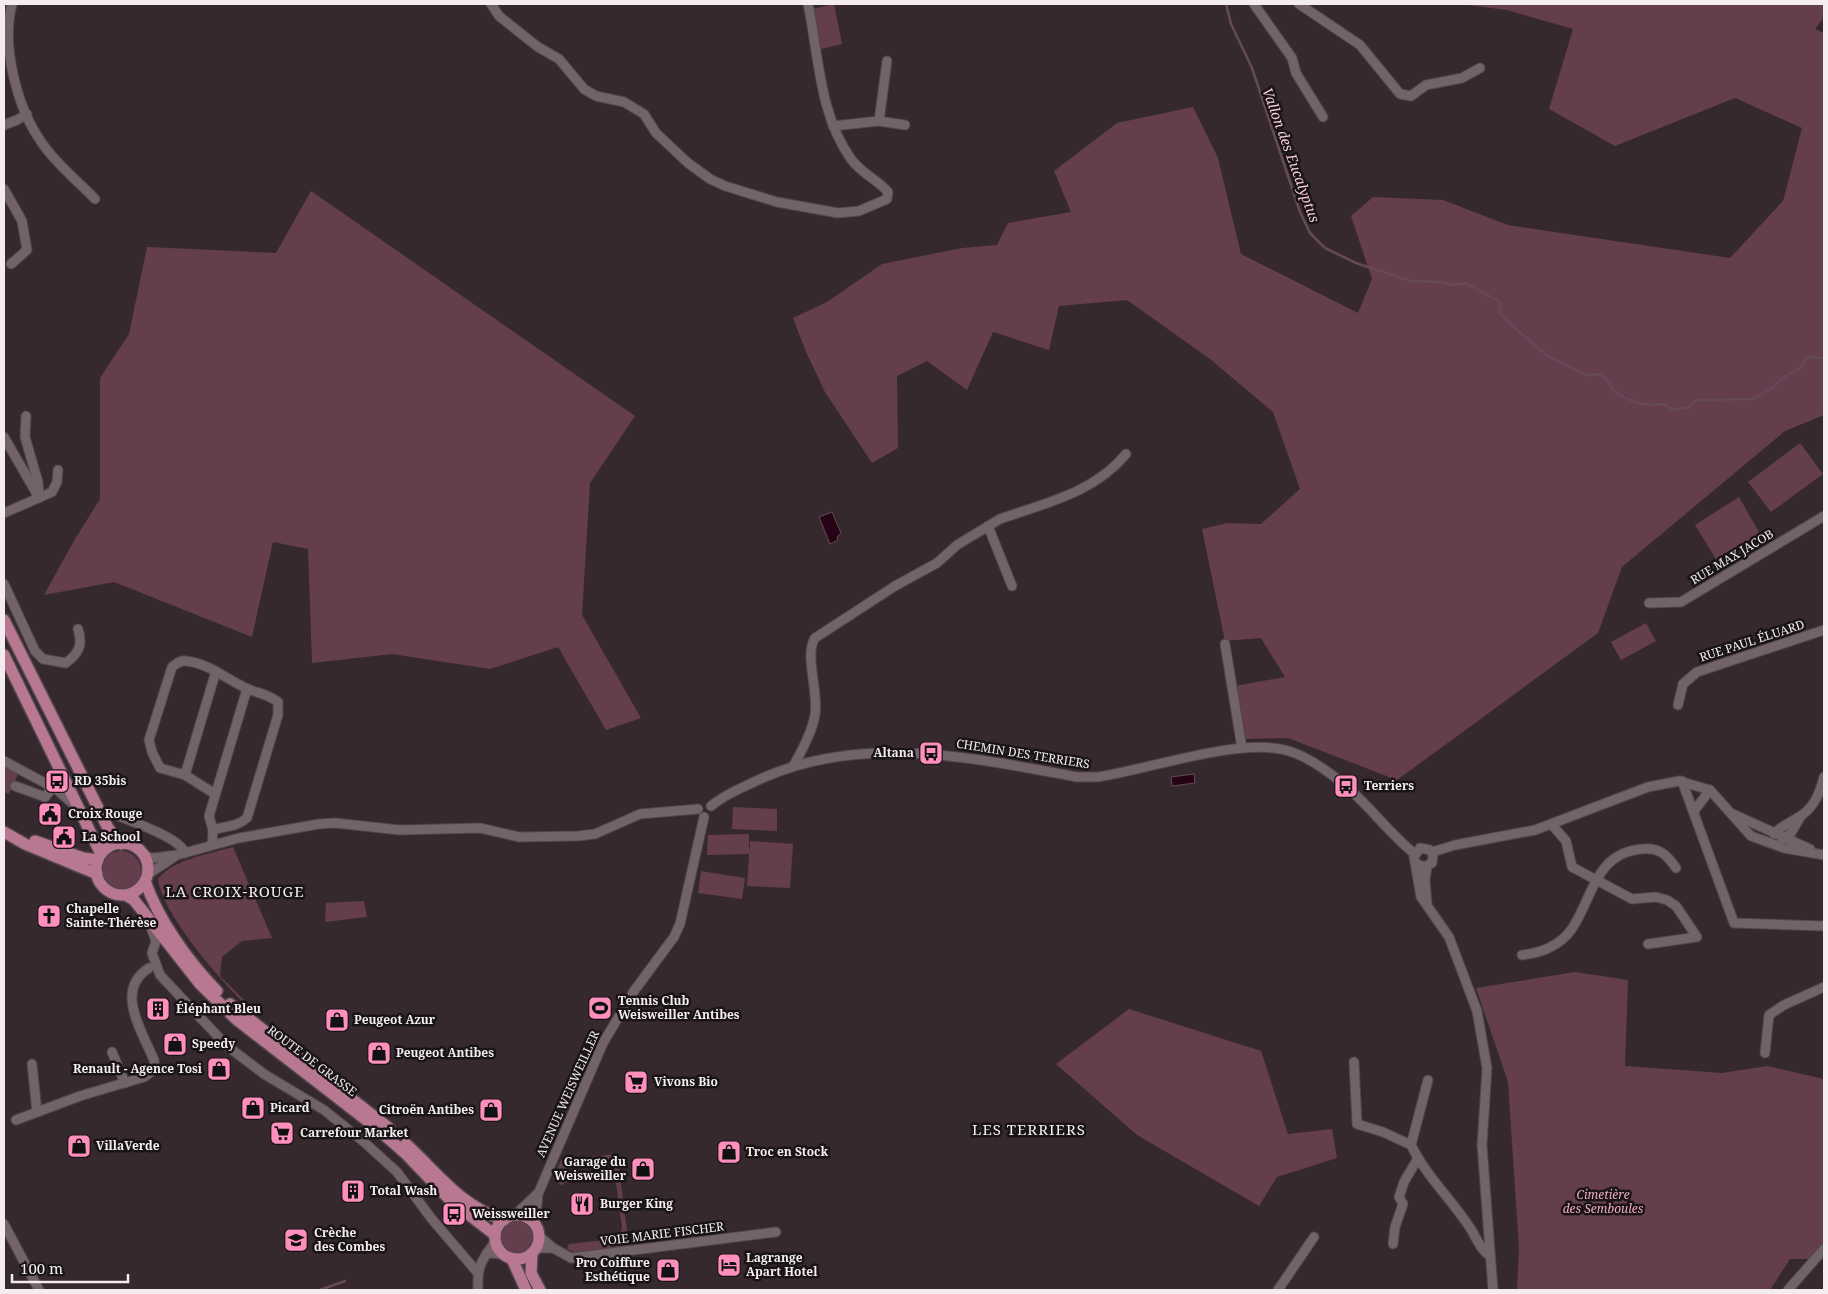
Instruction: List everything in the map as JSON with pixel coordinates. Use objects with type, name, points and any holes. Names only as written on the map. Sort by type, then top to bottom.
[{"type":"main road","points":[[4,620],[108,828],[121,844],[138,849],[144,856],[148,865],[146,878],[137,890],[126,895],[111,893],[104,888],[96,874],[33,848],[4,832]]},
{"type":"main road","points":[[4,655],[80,812],[99,857]]},
{"type":"main road","points":[[4,826],[56,849],[83,858],[99,857]]},
{"type":"main road","points":[[96,874],[99,857],[106,849],[121,844]]},
{"type":"main road","name":"ROUTE DE GRASSE","points":[[146,878],[152,898],[180,945],[208,981],[237,1011],[375,1116],[453,1192],[470,1205],[509,1218]]},
{"type":"main road","name":"ROUTE DE GRASSE","points":[[126,895],[134,900],[200,984],[237,1020],[374,1126],[405,1153],[451,1201],[495,1239]]},
{"type":"main road","points":[[526,1290],[495,1239],[509,1218],[525,1217],[535,1224],[539,1236],[534,1251],[531,1273],[540,1290]]},
{"type":"main road","points":[[507,1256],[519,1259],[534,1251]]},
{"type":"street","points":[[12,4],[9,34],[10,54],[13,76],[27,114],[41,142],[95,199]]},
{"type":"street","points":[[491,4],[505,21],[538,48],[559,60],[584,89],[596,96],[624,102],[644,114],[656,132],[688,163],[725,186],[777,202],[838,213],[859,211],[887,199],[888,192],[862,172],[851,160],[833,126],[828,114],[808,4]]},
{"type":"street","points":[[1254,4],[1292,58],[1296,73],[1323,117]]},
{"type":"street","points":[[1299,4],[1360,45],[1400,94],[1411,96],[1426,85],[1462,78],[1480,68]]},
{"type":"street","points":[[879,121],[888,61]]},
{"type":"street","points":[[4,125],[27,114]]},
{"type":"street","points":[[833,126],[879,121],[905,125]]},
{"type":"street","points":[[4,189],[22,221],[27,250],[11,264]]},
{"type":"street","points":[[26,416],[25,437],[38,482],[39,498]]},
{"type":"street","points":[[4,437],[39,498]]},
{"type":"street","points":[[794,765],[815,715],[816,689],[811,650],[815,638],[887,591],[937,563],[957,545],[1000,519],[1086,488],[1116,466],[1126,454]]},
{"type":"street","points":[[4,513],[52,492],[56,488],[58,470]]},
{"type":"street","name":"RUE MAX JACOB","points":[[1649,603],[1681,602],[1824,516]]},
{"type":"street","points":[[988,526],[1012,586]]},
{"type":"street","points":[[4,584],[35,650],[43,659],[66,663],[77,654],[81,640],[78,629]]},
{"type":"street","name":"RUE PAUL ÉLUARD","points":[[1678,705],[1683,684],[1697,672],[1824,630]]},
{"type":"street","points":[[1225,644],[1242,748]]},
{"type":"street","points":[[213,830],[225,826],[234,826],[246,818],[278,715],[278,702],[266,693],[247,689],[216,671],[185,660],[179,661],[172,667],[150,733],[152,752],[160,768],[185,775],[215,794]]},
{"type":"street","points":[[185,775],[216,671]]},
{"type":"street","points":[[212,845],[213,830],[209,816],[247,689]]},
{"type":"street","name":"CHEMIN DES TERRIERS","points":[[701,813],[704,803],[711,806],[728,794],[776,771],[829,757],[914,752],[988,761],[1076,777],[1098,777],[1242,748],[1272,748],[1288,751],[1318,765],[1346,786],[1397,839],[1417,851]]},
{"type":"street","points":[[4,761],[65,795],[80,812]]},
{"type":"street","points":[[1779,841],[1784,825],[1801,816],[1819,795],[1824,777]]},
{"type":"street","points":[[1682,781],[1734,923],[1824,926]]},
{"type":"street","points":[[1493,1290],[1482,1145],[1488,1086],[1484,1047],[1477,1010],[1449,937],[1421,897],[1417,882],[1417,851],[1425,848],[1432,852],[1552,825],[1648,787],[1682,781],[1710,790],[1739,825],[1751,836],[1806,846],[1821,855]]},
{"type":"street","points":[[15,786],[45,797],[53,787]]},
{"type":"street","points":[[1694,811],[1710,790]]},
{"type":"street","points":[[146,878],[156,867],[181,854],[256,834],[335,823],[400,830],[480,828],[519,837],[535,838],[595,834],[640,814],[701,813]]},
{"type":"street","name":"AVENUE WEISWEILLER","points":[[535,1224],[538,1194],[603,1043],[634,991],[676,933],[701,813]]},
{"type":"street","points":[[116,815],[172,840],[183,848],[181,854]]},
{"type":"street","points":[[1552,825],[1566,841],[1572,867],[1632,899],[1656,897],[1668,900],[1676,906],[1697,937],[1648,944]]},
{"type":"street","points":[[1522,955],[1538,953],[1557,944],[1571,929],[1595,879],[1614,860],[1632,850],[1650,848],[1666,854],[1676,868]]},
{"type":"street","points":[[1428,907],[1427,866],[1433,860],[1432,852]]},
{"type":"street","points":[[144,856],[181,854]]},
{"type":"street","points":[[1417,864],[1427,866]]},
{"type":"street","points":[[16,1120],[144,1077],[155,1069],[154,1060],[132,1004],[132,986],[136,978],[149,968],[156,941],[148,917]]},
{"type":"street","points":[[152,953],[159,972],[227,1046],[264,1074],[324,1110],[390,1165],[431,1218],[477,1272]]},
{"type":"street","points":[[149,968],[159,972]]},
{"type":"street","points":[[1765,1053],[1769,1016],[1784,1005],[1824,987]]},
{"type":"street","points":[[112,1052],[125,1083]]},
{"type":"street","points":[[1354,1062],[1357,1124],[1383,1132],[1412,1145]]},
{"type":"street","points":[[32,1064],[36,1112]]},
{"type":"street","points":[[1428,1080],[1412,1145],[1418,1158],[1458,1208],[1478,1242],[1490,1256]]},
{"type":"street","points":[[1393,1244],[1395,1227],[1403,1204],[1399,1197],[1404,1182],[1418,1158]]},
{"type":"street","name":"AVENUE WEISWEILLER","points":[[509,1218],[538,1194]]},
{"type":"street","points":[[4,1224],[8,1240],[39,1290]]},
{"type":"street","name":"VOIE MARIE FISCHER","points":[[539,1236],[571,1258],[776,1232]]},
{"type":"street","points":[[1278,1290],[1314,1237]]},
{"type":"street","points":[[478,1290],[477,1272],[495,1239]]},
{"type":"street","name":"VOIE MARIE FISCHER","points":[[534,1251],[554,1248]]},
{"type":"street","points":[[1788,1290],[1824,1249]]},
{"type":"street","points":[[486,1253],[507,1256]]},
{"type":"green space","points":[[834,4],[842,44],[821,49],[813,9]]},
{"type":"green space","points":[[1460,4],[1824,4],[1824,17],[1815,29],[1824,33],[1824,415],[1785,431],[1622,567],[1598,633],[1397,780],[1288,738],[1244,739],[1235,686],[1285,677],[1261,638],[1225,641],[1202,529],[1227,523],[1261,524],[1300,489],[1273,412],[1210,359],[1127,300],[1059,306],[1049,350],[993,332],[967,390],[927,361],[897,376],[898,448],[872,463],[825,392],[806,352],[793,318],[827,302],[882,264],[962,248],[997,245],[1008,223],[1071,212],[1054,171],[1117,123],[1193,107],[1218,158],[1241,254],[1358,313],[1372,279],[1351,216],[1373,197],[1443,200],[1508,225],[1730,258],[1783,201],[1802,128],[1735,98],[1615,146],[1549,109],[1573,29],[1507,10]]},
{"type":"green space","points":[[311,191],[635,416],[590,483],[582,615],[641,718],[606,730],[558,647],[490,669],[392,654],[312,663],[308,549],[273,542],[252,637],[114,582],[44,595],[100,499],[100,378],[129,334],[147,247],[276,253]]},
{"type":"green space","points":[[1800,443],[1823,474],[1771,512],[1748,482]]},
{"type":"green space","points":[[1739,497],[1760,534],[1716,559],[1695,525]]},
{"type":"green space","points":[[1646,623],[1656,641],[1621,660],[1611,642]]},
{"type":"green space","points":[[4,765],[19,772],[9,794],[4,792]]},
{"type":"green space","points":[[733,807],[777,809],[777,831],[732,829]]},
{"type":"green space","points":[[749,834],[749,854],[707,855],[708,835]]},
{"type":"green space","points":[[750,841],[793,844],[790,888],[747,886]]},
{"type":"green space","points":[[233,847],[272,938],[242,941],[222,957],[220,976],[244,1000],[242,1001],[205,960],[180,926],[169,909],[158,879],[165,872],[182,862]]},
{"type":"green space","points":[[125,851],[132,854],[138,860],[141,871],[140,879],[132,888],[125,891],[117,891],[110,888],[102,879],[101,867],[104,860],[113,852]]},
{"type":"green space","points":[[701,871],[745,878],[742,899],[698,893]]},
{"type":"green space","points":[[364,901],[367,917],[325,922],[326,903]]},
{"type":"green space","name":"Cimetière des Semboules","points":[[1575,972],[1628,980],[1625,1066],[1722,1073],[1767,1066],[1824,1079],[1824,1259],[1790,1259],[1770,1290],[1517,1290],[1519,1248],[1508,1082],[1476,988]]},
{"type":"green space","points":[[1129,1009],[1261,1051],[1288,1134],[1332,1129],[1337,1158],[1277,1177],[1259,1206],[1137,1135],[1056,1064]]},
{"type":"green space","points":[[617,1154],[629,1246],[576,1253],[567,1249],[569,1244],[615,1239],[620,1236],[622,1227],[614,1168],[596,1163],[568,1167],[570,1178],[561,1185],[553,1179],[561,1160]]},
{"type":"green space","points":[[517,1220],[529,1225],[534,1237],[529,1249],[517,1254],[505,1249],[500,1237],[505,1225]]},
{"type":"shaded area","points":[[832,512],[841,533],[837,537],[838,540],[830,544],[819,517]]},
{"type":"shaded area","points":[[1194,774],[1195,783],[1172,786],[1171,777]]},
{"type":"waterway","name":"Vallon des Eucalyptus","points":[[1226,4],[1231,24],[1252,68],[1300,212],[1310,233],[1325,248],[1356,263],[1410,281],[1441,282],[1453,285],[1465,283],[1499,301],[1501,314],[1548,356],[1587,375],[1602,374],[1617,393],[1640,403],[1664,404],[1673,410],[1689,407],[1692,403],[1700,400],[1752,399],[1771,389],[1783,378],[1801,367],[1807,357],[1824,358]]},
{"type":"waterway","points":[[320,1290],[345,1281]]},
{"type":"place","name":"Altana","points":[[931,753]]},
{"type":"place","name":"RD 35bis","points":[[57,781]]},
{"type":"place","name":"Terriers","points":[[1346,786]]},
{"type":"place","name":"Croix Rouge","points":[[50,814]]},
{"type":"place","name":"La School","points":[[64,837]]},
{"type":"place","name":"Chapelle Sainte-Thérèse","points":[[49,916]]},
{"type":"place","name":"Tennis Club Weisweiller Antibes","points":[[600,1008]]},
{"type":"place","name":"Éléphant Bleu","points":[[158,1009]]},
{"type":"place","name":"Peugeot Azur","points":[[337,1020]]},
{"type":"place","name":"Speedy","points":[[175,1044]]},
{"type":"place","name":"Peugeot Antibes","points":[[379,1053]]},
{"type":"place","name":"Renault - Agence Tosi","points":[[219,1069]]},
{"type":"place","name":"Vivons Bio","points":[[636,1082]]},
{"type":"place","name":"Picard","points":[[253,1108]]},
{"type":"place","name":"Citroën Antibes","points":[[491,1110]]},
{"type":"place","name":"Carrefour Market","points":[[282,1133]]},
{"type":"place","name":"VillaVerde","points":[[79,1146]]},
{"type":"place","name":"Troc en Stock","points":[[729,1152]]},
{"type":"place","name":"Garage du Weisweiller","points":[[643,1169]]},
{"type":"place","name":"Total Wash","points":[[353,1191]]},
{"type":"place","name":"Burger King","points":[[582,1204]]},
{"type":"place","name":"Weissweiller","points":[[454,1214]]},
{"type":"place","name":"Crèche des Combes","points":[[296,1240]]},
{"type":"place","name":"Lagrange Apart Hotel","points":[[729,1265]]},
{"type":"place","name":"Pro Coiffure Esthétique","points":[[668,1270]]},
{"type":"district","name":"LA CROIX-ROUGE","points":[[235,892]]},
{"type":"district","name":"LES TERRIERS","points":[[1029,1130]]}]
